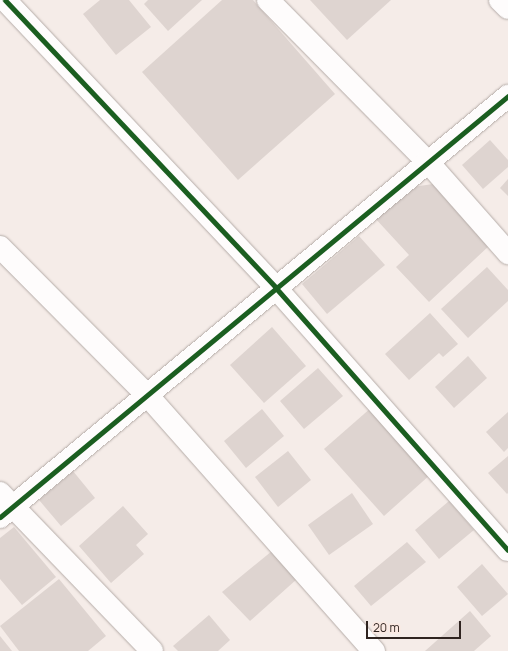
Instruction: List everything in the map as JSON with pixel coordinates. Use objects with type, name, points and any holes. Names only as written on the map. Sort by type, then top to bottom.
[{"type":"street","points":[[5,0],[275,287],[508,550]]},
{"type":"street","points":[[268,0],[427,161],[508,253]]},
{"type":"street","points":[[500,0],[508,8]]},
{"type":"street","points":[[152,651],[4,506],[148,396],[275,287],[508,96]]},
{"type":"street","points":[[0,247],[148,396],[374,651]]},
{"type":"building","points":[[100,0],[129,0],[151,27],[116,55],[83,14]]},
{"type":"building","points":[[148,0],[202,0],[168,31],[144,4]]},
{"type":"building","points":[[222,0],[253,0],[335,94],[238,180],[142,72]]},
{"type":"building","points":[[310,0],[391,0],[347,40]]},
{"type":"building","points":[[490,140],[508,160],[508,167],[483,189],[462,165]]},
{"type":"building","points":[[508,179],[508,196],[500,188]]},
{"type":"building","points":[[433,184],[490,245],[429,302],[396,267],[409,255],[374,217],[406,188]]},
{"type":"building","points":[[359,236],[385,265],[327,314],[302,284]]},
{"type":"building","points":[[487,267],[508,290],[508,301],[468,338],[441,309]]},
{"type":"building","points":[[430,313],[458,344],[443,357],[439,353],[409,380],[385,354]]},
{"type":"building","points":[[272,327],[306,366],[264,403],[230,365]]},
{"type":"building","points":[[468,356],[487,378],[454,408],[435,387]]},
{"type":"building","points":[[318,368],[343,396],[304,429],[280,401]]},
{"type":"building","points":[[372,407],[431,474],[384,516],[324,449]]},
{"type":"building","points":[[262,409],[284,436],[246,468],[224,441]]},
{"type":"building","points":[[508,412],[508,448],[504,452],[486,432]]},
{"type":"building","points":[[288,451],[311,480],[278,507],[255,477]]},
{"type":"building","points":[[508,456],[508,493],[507,494],[488,473]]},
{"type":"building","points":[[73,471],[95,498],[61,526],[39,500]]},
{"type":"building","points":[[352,493],[373,524],[329,555],[308,525]]},
{"type":"building","points":[[449,501],[474,530],[439,559],[415,530]]},
{"type":"building","points":[[123,506],[148,534],[136,545],[144,554],[111,583],[79,546]]},
{"type":"building","points":[[14,527],[56,577],[22,605],[0,579],[0,538]]},
{"type":"building","points":[[407,542],[426,562],[371,606],[354,586]]},
{"type":"building","points":[[272,551],[297,579],[250,621],[222,592]]},
{"type":"building","points":[[482,564],[508,594],[482,616],[457,587]]},
{"type":"building","points":[[59,579],[106,636],[88,651],[19,651],[0,626]]},
{"type":"building","points":[[470,611],[491,636],[474,651],[425,651]]},
{"type":"building","points":[[209,615],[230,640],[218,651],[178,651],[173,646]]},
{"type":"building","points":[[0,636],[12,651],[0,651]]},
{"type":"cycle path","points":[[5,0],[275,287],[508,550]]},
{"type":"cycle path","points":[[0,517],[508,96]]}]
